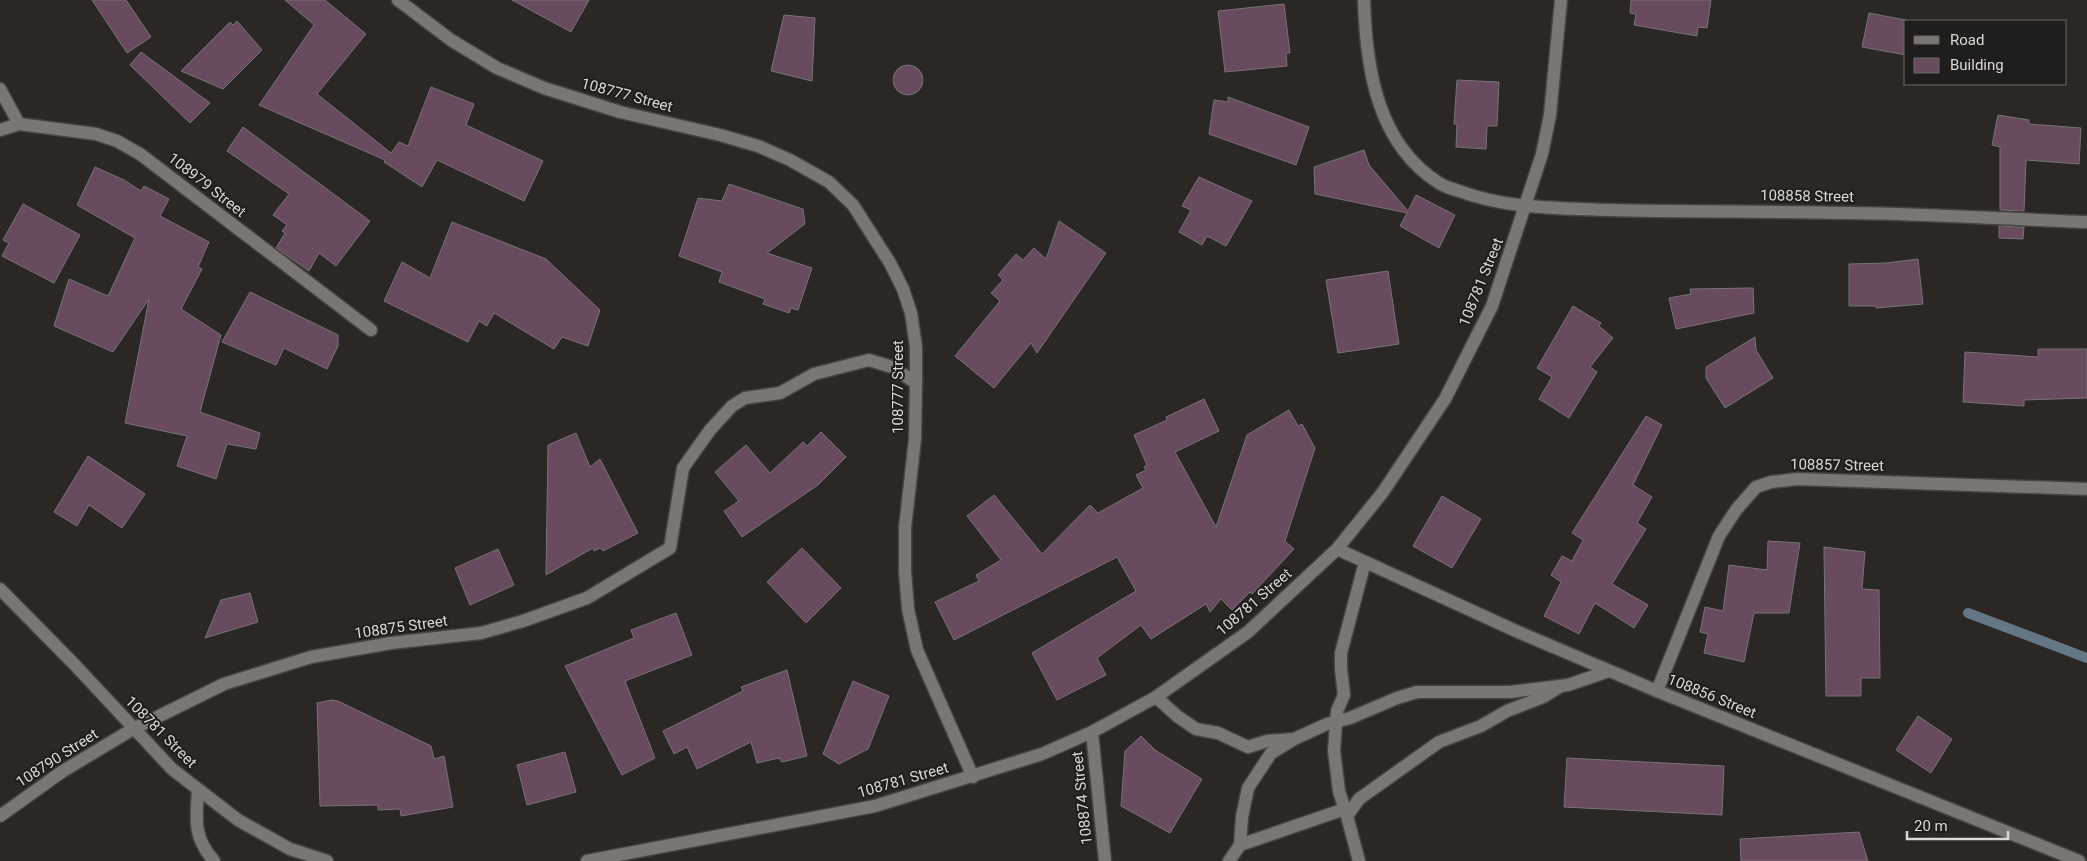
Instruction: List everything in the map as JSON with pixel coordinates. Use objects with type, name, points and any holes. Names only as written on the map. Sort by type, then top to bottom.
[{"type":"street","name":"108777 Street","points":[[398,0],[451,40],[496,68],[544,88],[620,112],[720,135],[758,146],[790,160],[829,182],[853,205],[878,242],[903,290],[911,313],[916,347],[916,383],[915,439],[906,528],[905,571],[908,608],[917,650],[973,777]]},
{"type":"street","name":"108858 Street","points":[[1364,0],[1372,76],[1379,105],[1391,132],[1401,148],[1417,165],[1441,184],[1474,196],[1526,207],[1633,211],[1850,213],[2087,222]]},
{"type":"street","name":"108781 Street","points":[[587,861],[875,806],[1042,754],[1092,732],[1156,696],[1248,632],[1337,549],[1383,492],[1445,399],[1492,306],[1542,154],[1550,115],[1561,0]]},
{"type":"street","points":[[0,89],[19,124]]},
{"type":"street","name":"108979 Street","points":[[0,130],[19,124],[96,134],[117,141],[140,154],[371,330]]},
{"type":"street","name":"108875 Street","points":[[133,729],[224,684],[311,657],[391,643],[481,633],[523,621],[587,598],[670,548],[683,468],[710,430],[732,406],[745,398],[780,392],[814,374],[869,360],[892,366],[916,383]]},
{"type":"street","name":"108857 Street","points":[[1657,691],[1719,536],[1736,510],[1756,488],[1771,482],[1798,479],[2087,490]]},
{"type":"street","name":"108856 Street","points":[[1337,549],[1609,671],[2079,861]]},
{"type":"street","points":[[1359,861],[1339,791],[1334,751],[1338,721],[1337,711],[1344,695],[1341,653],[1365,562]]},
{"type":"street","name":"108781 Street","points":[[0,589],[74,664],[172,769],[198,791],[238,820],[290,849],[327,861]]},
{"type":"street","points":[[1229,861],[1240,845],[1242,817],[1248,788],[1271,753],[1294,739],[1327,724],[1417,692],[1510,692],[1561,686],[1609,671]]},
{"type":"street","points":[[1240,845],[1346,813],[1359,799],[1439,742],[1481,726],[1507,711],[1543,697],[1561,686]]},
{"type":"street","points":[[1156,696],[1177,716],[1196,730],[1218,733],[1248,747],[1267,741],[1294,739]]},
{"type":"street","name":"108790 Street","points":[[0,816],[63,771],[133,729]]},
{"type":"street","name":"108874 Street","points":[[1092,732],[1105,861]]},
{"type":"street","points":[[198,791],[195,824],[205,851],[214,861]]},
{"type":"building","points":[[92,0],[126,0],[151,37],[127,53]]},
{"type":"building","points":[[285,0],[325,0],[366,34],[317,94],[391,153],[399,142],[408,146],[431,87],[474,104],[466,125],[543,161],[524,201],[437,160],[422,187],[384,162],[385,160],[259,105],[314,25]]},
{"type":"building","points":[[512,0],[589,0],[571,32]]},
{"type":"building","points":[[1631,0],[1711,0],[1707,28],[1698,27],[1697,36],[1634,25],[1636,14],[1630,13]]},
{"type":"building","points":[[1284,4],[1290,53],[1286,53],[1287,66],[1225,72],[1218,11]]},
{"type":"building","points":[[1869,13],[1906,20],[1904,20],[1904,55],[1862,47]]},
{"type":"building","points":[[784,15],[815,18],[812,81],[771,71]]},
{"type":"building","points":[[237,21],[262,50],[223,89],[181,71],[230,22],[233,25]]},
{"type":"building","points":[[141,52],[210,103],[190,123],[130,65]]},
{"type":"building","points":[[908,65],[919,69],[923,80],[919,91],[908,95],[897,91],[893,80],[897,69]]},
{"type":"building","points":[[1457,80],[1499,82],[1497,126],[1487,126],[1486,149],[1456,147],[1457,124],[1454,124]]},
{"type":"building","points":[[1228,97],[1309,127],[1296,165],[1209,134],[1214,100],[1228,102]]},
{"type":"building","points":[[1998,115],[2029,120],[2029,124],[2081,128],[2079,164],[2026,160],[2024,211],[2000,210],[2000,147],[1992,145]]},
{"type":"building","points":[[243,127],[370,221],[336,266],[319,253],[309,271],[276,248],[285,233],[282,231],[287,225],[273,215],[289,194],[227,151]]},
{"type":"building","points":[[1364,150],[1369,165],[1408,211],[1416,195],[1455,215],[1439,248],[1400,226],[1407,213],[1315,194],[1314,167]]},
{"type":"building","points":[[95,167],[124,180],[141,191],[144,186],[169,199],[160,216],[209,242],[198,267],[202,269],[181,309],[221,335],[200,412],[260,433],[256,449],[227,444],[216,479],[177,466],[187,436],[125,423],[149,299],[113,352],[54,326],[69,279],[108,296],[135,238],[77,205]]},
{"type":"building","points":[[1199,177],[1252,201],[1226,246],[1207,236],[1202,245],[1179,232],[1191,210],[1182,206]]},
{"type":"building","points":[[729,184],[803,209],[805,224],[767,253],[812,268],[798,310],[791,308],[789,313],[763,304],[765,299],[719,282],[722,272],[679,256],[698,198],[722,201]]},
{"type":"building","points":[[23,204],[80,235],[54,283],[2,256],[9,243],[3,240]]},
{"type":"building","points":[[1059,221],[1106,253],[1037,353],[1031,343],[994,388],[955,356],[1000,301],[991,293],[1003,280],[998,275],[1016,254],[1023,260],[1034,248],[1046,259]]},
{"type":"building","points":[[452,222],[546,259],[600,310],[588,346],[562,337],[554,349],[494,313],[487,326],[479,321],[468,342],[384,301],[402,262],[430,278]]},
{"type":"building","points":[[1999,226],[2024,227],[2023,239],[1999,238]]},
{"type":"building","points":[[1918,259],[1923,304],[1876,308],[1876,306],[1849,306],[1849,264],[1886,263]]},
{"type":"building","points":[[1388,271],[1399,344],[1338,353],[1326,280]]},
{"type":"building","points":[[1753,288],[1754,313],[1676,329],[1669,298],[1691,294],[1690,289]]},
{"type":"building","points":[[250,292],[338,335],[338,346],[327,369],[284,348],[276,365],[222,342]]},
{"type":"building","points":[[1573,306],[1601,323],[1599,326],[1613,338],[1590,367],[1597,372],[1569,418],[1539,399],[1552,377],[1537,368]]},
{"type":"building","points":[[1755,337],[1756,350],[1773,378],[1725,408],[1706,378],[1706,367]]},
{"type":"building","points":[[2038,349],[2087,349],[2087,398],[2024,400],[2024,406],[1963,402],[1965,352],[2038,357]]},
{"type":"building","points":[[1204,399],[1219,431],[1175,452],[1216,527],[1247,435],[1289,410],[1298,426],[1302,424],[1315,448],[1285,541],[1294,549],[1252,594],[1250,592],[1232,610],[1221,599],[1210,612],[1206,604],[1151,639],[1141,625],[1097,658],[1106,675],[1057,700],[1032,653],[1136,591],[1117,557],[954,640],[935,602],[979,581],[976,575],[1001,560],[967,516],[994,495],[1042,554],[1090,505],[1098,513],[1143,488],[1136,475],[1146,470],[1144,467],[1147,465],[1134,435],[1167,420],[1166,417]]},
{"type":"building","points":[[1646,416],[1662,425],[1633,485],[1652,497],[1637,523],[1646,529],[1612,584],[1648,605],[1634,628],[1595,603],[1579,634],[1544,616],[1561,582],[1551,575],[1562,556],[1572,561],[1583,540],[1572,533]]},
{"type":"building","points":[[821,432],[846,457],[818,485],[742,537],[724,511],[739,501],[715,472],[746,445],[770,473],[803,442],[807,446]]},
{"type":"building","points":[[576,433],[590,467],[600,459],[638,533],[603,551],[600,548],[594,551],[593,548],[546,575],[548,445]]},
{"type":"building","points":[[88,456],[145,494],[122,528],[89,505],[77,526],[54,512]]},
{"type":"building","points":[[1442,496],[1481,519],[1452,568],[1413,546]]},
{"type":"building","points":[[1768,541],[1800,543],[1789,613],[1754,613],[1744,662],[1704,653],[1708,634],[1700,632],[1705,607],[1723,611],[1729,565],[1767,570]]},
{"type":"building","points":[[1824,547],[1865,552],[1862,589],[1879,590],[1880,678],[1861,678],[1861,696],[1826,696]]},
{"type":"building","points":[[802,548],[841,588],[806,623],[767,582]]},
{"type":"building","points":[[498,549],[514,585],[470,605],[455,568]]},
{"type":"building","points":[[250,593],[258,622],[205,638],[221,600]]},
{"type":"building","points":[[676,613],[692,655],[625,681],[655,758],[622,775],[565,666],[634,638],[631,630]]},
{"type":"building","points":[[787,670],[807,756],[782,762],[779,758],[757,763],[751,742],[697,769],[687,747],[674,754],[663,731],[743,691],[741,687]]},
{"type":"building","points":[[853,681],[889,696],[868,749],[839,764],[823,754]]},
{"type":"building","points":[[331,700],[338,701],[431,746],[434,759],[444,756],[453,807],[401,816],[400,809],[378,810],[378,805],[320,806],[317,703]]},
{"type":"building","points":[[1918,716],[1952,739],[1931,773],[1896,750]]},
{"type":"building","points":[[1141,736],[1155,750],[1202,779],[1170,833],[1121,806],[1125,751]]},
{"type":"building","points":[[565,752],[576,792],[527,805],[517,765]]},
{"type":"building","points":[[1567,758],[1724,766],[1722,815],[1564,807]]},
{"type":"building","points":[[1859,832],[1868,861],[1741,861],[1740,839]]},
{"type":"waterway","points":[[1968,613],[2087,658]]}]
